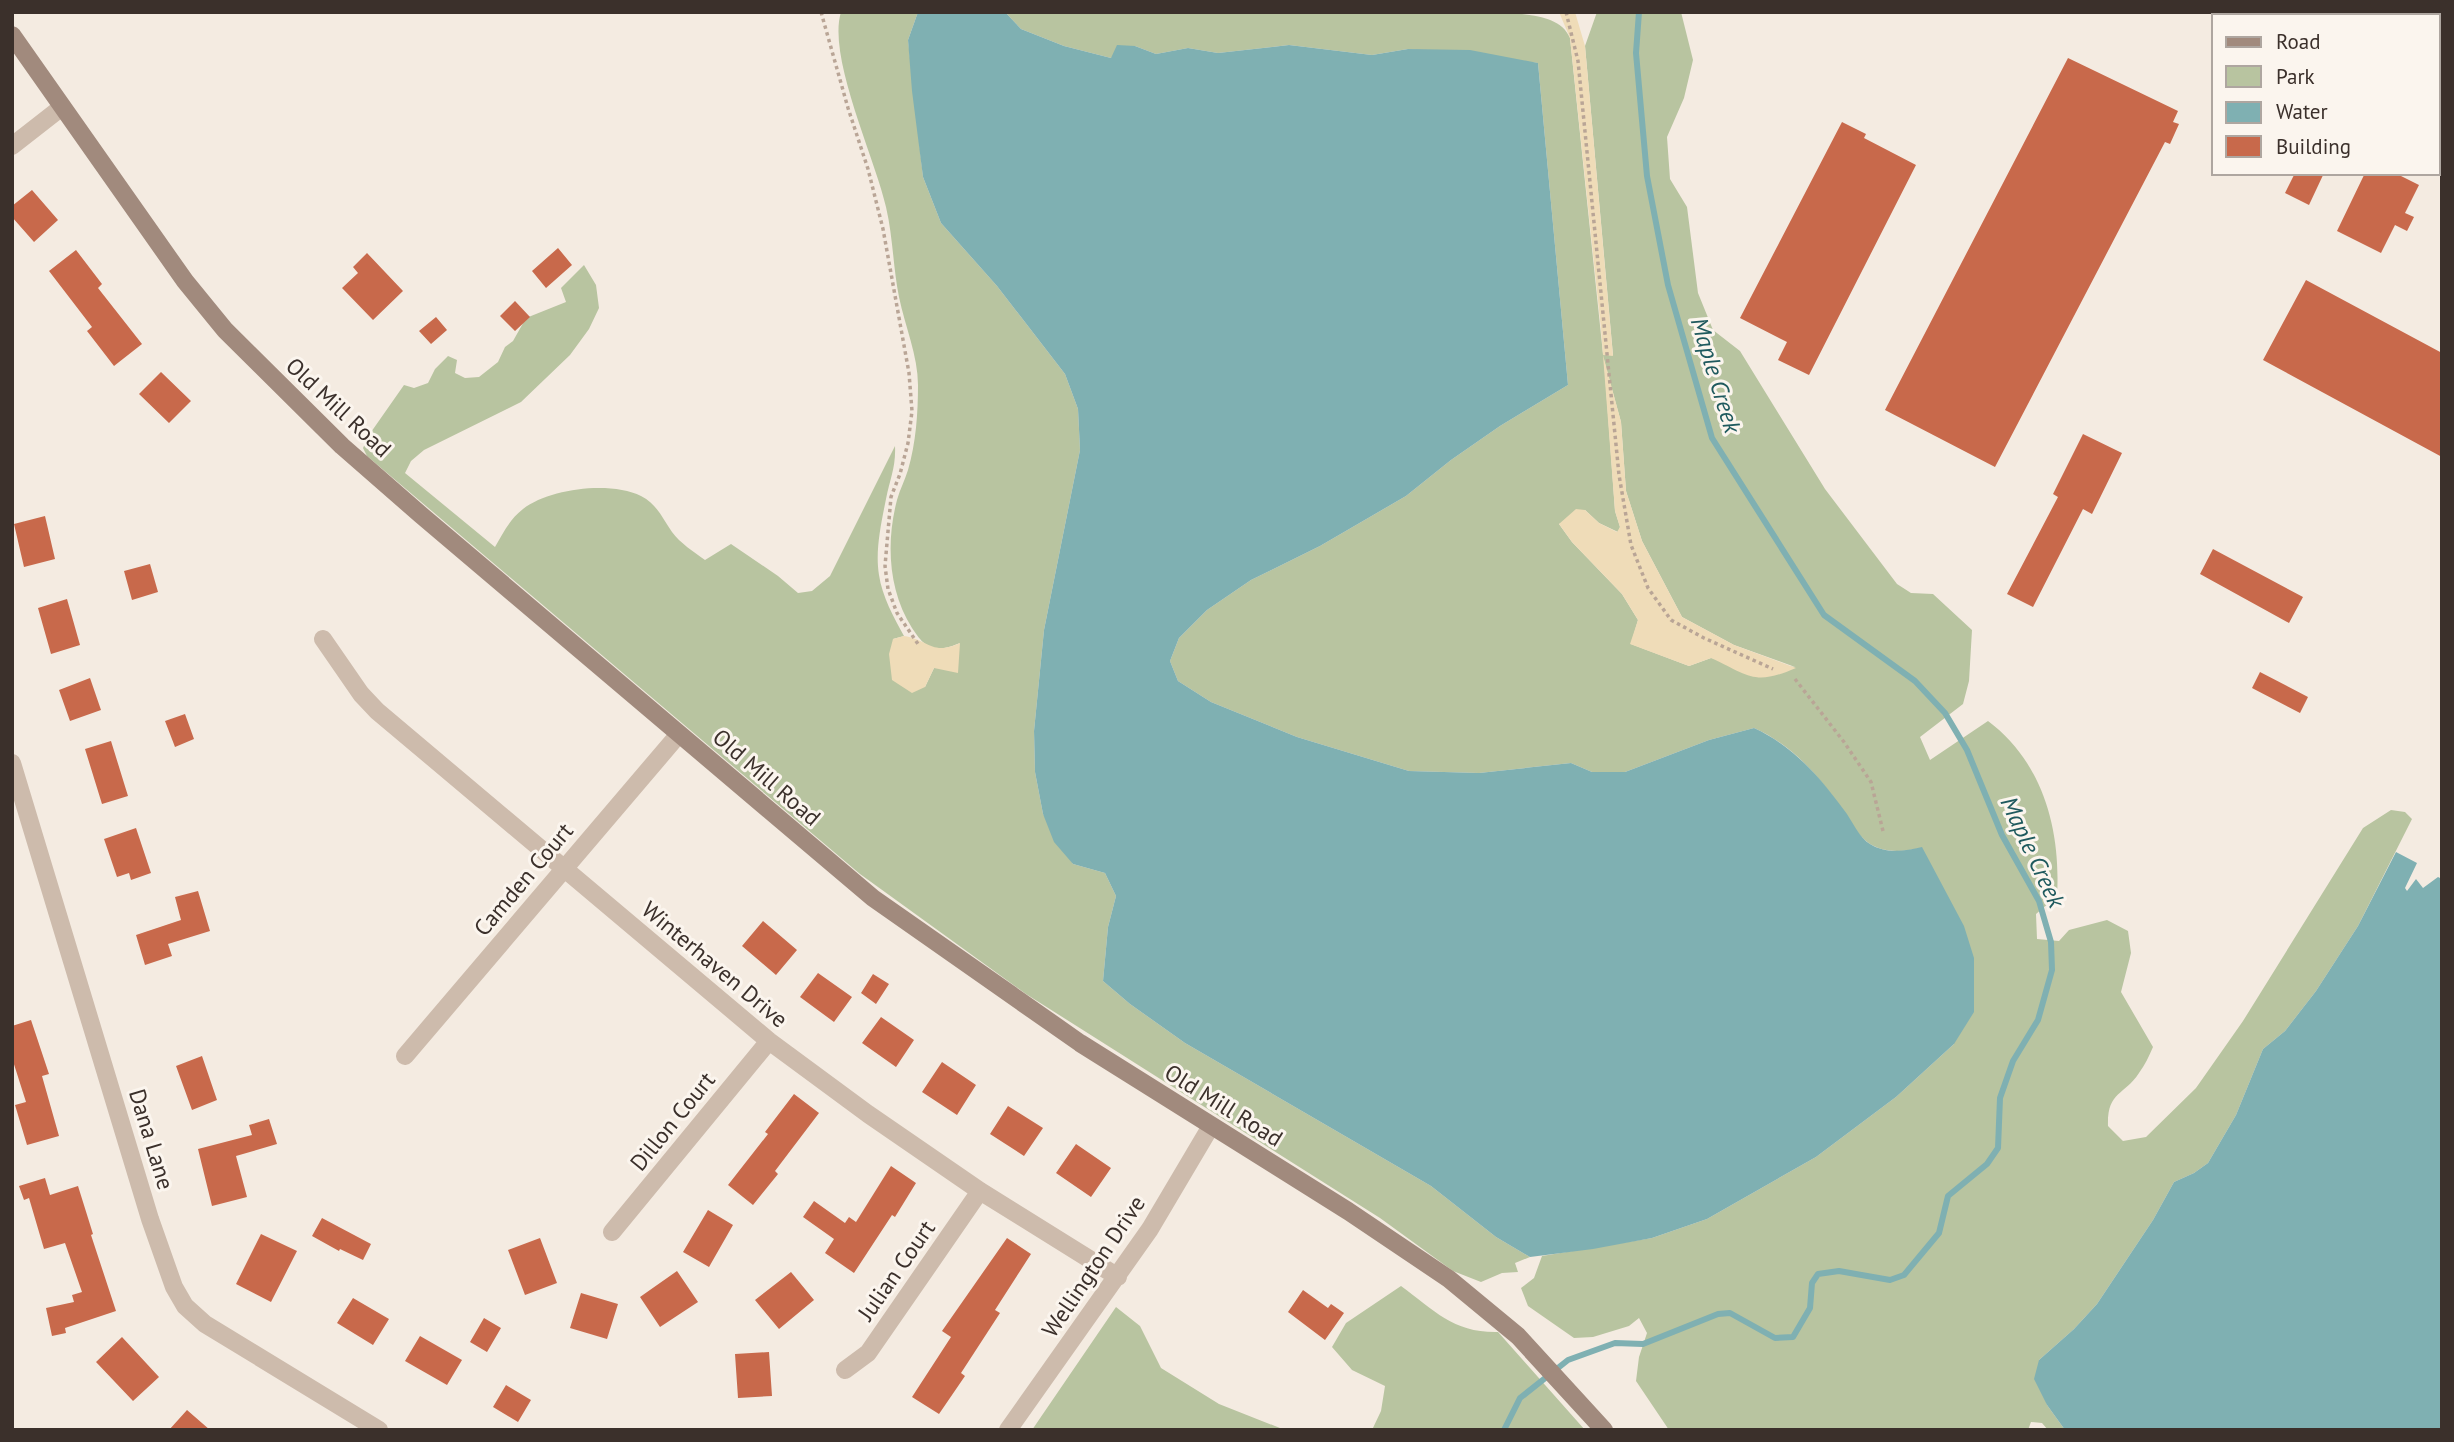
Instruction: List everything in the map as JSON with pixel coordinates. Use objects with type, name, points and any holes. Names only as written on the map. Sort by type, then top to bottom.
[{"type":"street","name":"Old Mill Road","points":[[12,35],[185,281],[225,330],[342,446],[825,859],[923,935],[1080,1044],[1449,1279],[1518,1336],[1604,1430]]},
{"type":"street","points":[[12,146],[62,107]]},
{"type":"street","name":"Winterhaven Drive","points":[[323,639],[361,694],[377,711],[769,1041],[868,1115],[981,1191],[1118,1277]]},
{"type":"street","name":"Camden Court","points":[[405,1056],[679,734]]},
{"type":"street","name":"Dana Lane","points":[[12,763],[143,1194],[174,1287],[186,1306],[205,1324],[379,1430]]},
{"type":"street","name":"Dillon Court","points":[[612,1232],[769,1041]]},
{"type":"street","name":"Wellington Drive","points":[[1008,1430],[1118,1277],[1211,1126]]},
{"type":"street","name":"Julian Court","points":[[845,1370],[868,1353],[981,1191]]},
{"type":"path","points":[[821,12],[883,229],[909,373],[910,422],[900,474],[891,497],[885,566],[888,589],[897,613],[918,644]]},
{"type":"path","points":[[1566,12],[1578,61],[1619,475],[1631,545],[1648,588],[1671,620],[1773,669]]},
{"type":"path","points":[[1795,679],[1871,782],[1883,831]]},
{"type":"green space","points":[[841,12],[918,12],[908,40],[923,177],[941,223],[997,286],[1065,374],[1078,409],[1080,450],[1044,630],[1034,731],[1035,772],[1043,814],[1073,864],[1105,873],[1116,896],[1108,927],[1103,981],[1185,1043],[1431,1186],[1496,1237],[1530,1257],[1515,1263],[1518,1272],[1502,1273],[1481,1282],[1453,1271],[1380,1218],[1026,994],[860,874],[367,456],[363,448],[369,435],[404,385],[414,388],[428,383],[435,369],[448,356],[457,360],[455,373],[465,378],[479,377],[498,362],[505,347],[513,341],[526,318],[566,302],[561,288],[584,265],[596,285],[599,308],[589,329],[570,355],[521,402],[424,450],[411,461],[405,473],[495,547],[514,517],[523,509],[549,496],[581,489],[628,491],[652,503],[675,536],[705,560],[731,544],[798,593],[812,591],[830,576],[895,446],[894,467],[879,537],[879,575],[892,614],[904,636],[893,639],[925,687],[934,668],[960,643],[938,649],[922,641],[904,613],[894,582],[891,532],[897,500],[913,449],[917,417],[917,374],[899,297],[886,207],[846,81],[838,31]]},
{"type":"green space","points":[[1005,12],[1503,12],[1541,17],[1558,24],[1570,38],[1603,354],[1613,355],[1585,46],[1597,12],[1681,12],[1693,60],[1684,98],[1667,137],[1670,179],[1687,207],[1698,293],[1713,330],[1740,351],[1825,489],[1897,584],[1911,593],[1933,594],[1972,630],[1969,681],[1963,704],[1920,737],[1930,760],[1988,721],[2023,756],[2045,799],[2056,847],[2057,896],[2036,914],[2037,939],[2059,941],[2069,930],[2107,920],[2128,931],[2131,953],[2121,992],[2153,1047],[2139,1073],[2110,1106],[2108,1126],[2123,1141],[2146,1137],[2196,1088],[2243,1021],[2363,828],[2391,810],[2405,812],[2412,819],[2358,926],[2316,991],[2285,1031],[2263,1049],[2236,1115],[2208,1163],[2174,1182],[2153,1220],[2097,1304],[2039,1360],[2047,1405],[2065,1430],[2048,1430],[2042,1423],[2031,1422],[2028,1430],[1669,1430],[1636,1381],[1639,1357],[1647,1333],[1639,1318],[1629,1326],[1593,1337],[1574,1338],[1528,1306],[1521,1288],[1534,1278],[1542,1256],[1652,1238],[1707,1219],[1816,1157],[1896,1097],[1954,1044],[1922,848],[1889,850],[1870,844],[1857,832],[1812,771],[1792,751],[1754,728],[1709,740],[1625,772],[1592,772],[1571,763],[1479,773],[1409,771],[1297,737],[1211,702],[1178,681],[1170,661],[1179,638],[1207,610],[1251,580],[1320,546],[1406,496],[1500,426],[1568,385],[1538,63],[1408,49],[1372,55],[1289,45],[1218,53],[1188,48],[1156,54],[1135,46],[1111,58],[1064,46],[1021,29]],"holes":[[[1604,360],[1621,422],[1626,491],[1642,541],[1682,617],[1734,645],[1795,667],[1711,658],[1689,666],[1631,644],[1638,620],[1622,594],[1572,542],[1559,524],[1585,510],[1599,523],[1618,532],[1620,527],[1615,511]]]},
{"type":"green space","points":[[2373,12],[2442,12],[2442,48],[2440,14]]},
{"type":"green space","points":[[1401,1286],[1446,1319],[1469,1329],[1498,1332],[1585,1430],[1372,1430],[1381,1411],[1385,1386],[1352,1370],[1332,1347],[1346,1323]]},
{"type":"green space","points":[[1116,1307],[1140,1326],[1161,1368],[1219,1404],[1285,1430],[1032,1430]]},
{"type":"sand","points":[[1559,12],[1575,12],[1585,46],[1613,356],[1603,355],[1570,38]]},
{"type":"sand","points":[[1603,355],[1621,422],[1626,491],[1642,541],[1682,617],[1734,645],[1796,668],[1770,677],[1752,676],[1711,658],[1689,666],[1630,644],[1638,620],[1622,594],[1572,542],[1559,524],[1576,509],[1585,510],[1599,523],[1617,532],[1620,527],[1615,511]]},
{"type":"sand","points":[[904,636],[937,648],[960,643],[958,673],[934,668],[925,687],[912,693],[892,680],[889,654],[893,639]]},
{"type":"water","points":[[918,12],[1005,12],[1021,29],[1064,46],[1111,58],[1117,45],[1135,46],[1156,54],[1188,48],[1218,53],[1289,45],[1372,55],[1408,49],[1470,50],[1538,63],[1568,385],[1500,426],[1406,496],[1320,546],[1251,580],[1207,610],[1179,638],[1170,661],[1178,681],[1211,702],[1297,737],[1409,771],[1479,773],[1571,763],[1592,772],[1625,772],[1709,740],[1754,728],[1793,753],[1815,774],[1866,841],[1889,850],[1922,847],[1964,926],[1974,958],[1974,1012],[1954,1044],[1896,1097],[1816,1157],[1707,1219],[1652,1238],[1530,1257],[1496,1237],[1431,1186],[1185,1043],[1103,981],[1108,927],[1116,896],[1105,873],[1073,864],[1054,842],[1043,814],[1035,772],[1034,731],[1044,630],[1080,450],[1078,409],[1065,374],[997,286],[941,223],[923,177],[912,91],[908,40]]},
{"type":"water","points":[[2396,852],[2417,863],[2405,888],[2407,891],[2416,879],[2423,888],[2438,877],[2442,879],[2442,1430],[2065,1430],[2047,1405],[2034,1379],[2039,1360],[2097,1304],[2153,1220],[2174,1182],[2208,1163],[2236,1115],[2263,1049],[2285,1031],[2316,991],[2358,926]]},
{"type":"building","points":[[2068,58],[2178,111],[2173,122],[2179,124],[2170,144],[2165,142],[1995,467],[1885,410]]},
{"type":"building","points":[[1842,122],[1866,134],[1864,138],[1916,165],[1809,375],[1778,360],[1787,342],[1740,318]]},
{"type":"building","points":[[2294,175],[2323,175],[2309,205],[2285,193]]},
{"type":"building","points":[[2364,175],[2399,175],[2419,185],[2405,213],[2414,217],[2407,231],[2395,225],[2381,253],[2337,231]]},
{"type":"building","points":[[32,190],[58,220],[34,242],[12,217],[12,206]]},
{"type":"building","points":[[558,248],[572,265],[546,288],[532,271]]},
{"type":"building","points":[[76,250],[102,284],[98,288],[142,344],[114,366],[87,331],[92,327],[49,271]]},
{"type":"building","points":[[367,253],[403,291],[373,320],[342,288],[358,273],[353,267]]},
{"type":"building","points":[[2306,280],[2442,353],[2442,457],[2263,360]]},
{"type":"building","points":[[515,301],[530,317],[515,331],[500,316]]},
{"type":"building","points":[[436,317],[447,330],[431,344],[419,331]]},
{"type":"building","points":[[161,372],[191,401],[169,423],[139,394]]},
{"type":"building","points":[[2083,434],[2122,453],[2092,514],[2083,509],[2033,607],[2007,594],[2058,497],[2053,494]]},
{"type":"building","points":[[45,516],[55,559],[24,567],[14,524]]},
{"type":"building","points":[[2213,549],[2303,597],[2289,623],[2200,574]]},
{"type":"building","points":[[150,564],[158,592],[132,600],[124,571]]},
{"type":"building","points":[[67,599],[80,645],[51,654],[38,608]]},
{"type":"building","points":[[2260,672],[2308,697],[2300,713],[2252,688]]},
{"type":"building","points":[[90,678],[101,710],[70,721],[59,690]]},
{"type":"building","points":[[185,714],[194,739],[175,747],[165,721]]},
{"type":"building","points":[[111,741],[128,796],[102,804],[85,749]]},
{"type":"building","points":[[136,828],[151,873],[131,880],[129,873],[117,877],[104,839]]},
{"type":"building","points":[[198,891],[210,931],[168,944],[172,956],[145,965],[136,935],[181,920],[175,897]]},
{"type":"building","points":[[763,921],[797,950],[776,975],[742,946]]},
{"type":"building","points":[[818,973],[852,997],[834,1022],[800,997]]},
{"type":"building","points":[[873,974],[889,984],[876,1004],[861,993]]},
{"type":"building","points":[[881,1017],[914,1040],[896,1067],[862,1043]]},
{"type":"building","points":[[31,1020],[49,1074],[42,1076],[59,1136],[27,1145],[15,1105],[26,1102],[12,1058],[12,1026]]},
{"type":"building","points":[[202,1056],[217,1100],[192,1110],[176,1066]]},
{"type":"building","points":[[942,1062],[976,1085],[957,1115],[922,1092]]},
{"type":"building","points":[[794,1094],[819,1113],[775,1171],[778,1174],[753,1205],[728,1185],[768,1134],[765,1132]]},
{"type":"building","points":[[1008,1106],[1043,1128],[1024,1156],[990,1134]]},
{"type":"building","points":[[269,1119],[277,1144],[236,1156],[247,1197],[212,1206],[198,1149],[252,1135],[249,1125]]},
{"type":"building","points":[[1076,1144],[1111,1168],[1091,1197],[1056,1173]]},
{"type":"building","points":[[891,1166],[916,1183],[854,1273],[825,1253],[834,1239],[803,1217],[814,1201],[845,1223],[849,1217],[856,1222]]},
{"type":"building","points":[[45,1178],[50,1195],[78,1186],[116,1311],[65,1328],[66,1333],[52,1336],[46,1308],[74,1302],[72,1295],[82,1292],[65,1243],[44,1249],[29,1198],[24,1200],[19,1186]]},
{"type":"building","points":[[708,1210],[733,1225],[709,1267],[683,1252]]},
{"type":"building","points":[[322,1218],[371,1244],[363,1260],[312,1236]]},
{"type":"building","points":[[261,1234],[297,1251],[271,1302],[236,1284]]},
{"type":"building","points":[[540,1238],[557,1283],[525,1295],[508,1250]]},
{"type":"building","points":[[1007,1238],[1031,1254],[995,1310],[1000,1313],[961,1373],[965,1376],[939,1414],[912,1397],[951,1337],[942,1331]]},
{"type":"building","points":[[677,1271],[698,1302],[660,1327],[640,1297]]},
{"type":"building","points":[[791,1272],[814,1300],[779,1329],[755,1300]]},
{"type":"building","points":[[1303,1290],[1328,1308],[1331,1304],[1344,1313],[1325,1340],[1288,1312]]},
{"type":"building","points":[[581,1293],[618,1304],[607,1339],[570,1328]]},
{"type":"building","points":[[353,1298],[389,1319],[373,1345],[337,1323]]},
{"type":"building","points":[[484,1318],[501,1328],[487,1352],[470,1342]]},
{"type":"building","points":[[420,1336],[462,1360],[447,1385],[405,1361]]},
{"type":"building","points":[[122,1337],[159,1377],[133,1401],[96,1362]]},
{"type":"building","points":[[769,1352],[772,1396],[738,1398],[735,1354]]},
{"type":"building","points":[[506,1385],[531,1400],[518,1422],[493,1407]]},
{"type":"building","points":[[187,1410],[210,1430],[169,1430]]},
{"type":"waterway","name":"Maple Creek","points":[[1504,1430],[1520,1398],[1568,1360],[1615,1343],[1643,1344],[1718,1314],[1730,1313],[1775,1338],[1793,1337],[1810,1308],[1812,1283],[1818,1274],[1839,1271],[1890,1280],[1904,1275],[1939,1233],[1948,1196],[1987,1164],[1998,1148],[2000,1098],[2013,1061],[2038,1020],[2052,970],[2051,942],[2039,901],[2002,835],[1967,750],[1945,713],[1915,681],[1824,615],[1712,438],[1668,285],[1647,176],[1636,53],[1639,12]]}]
